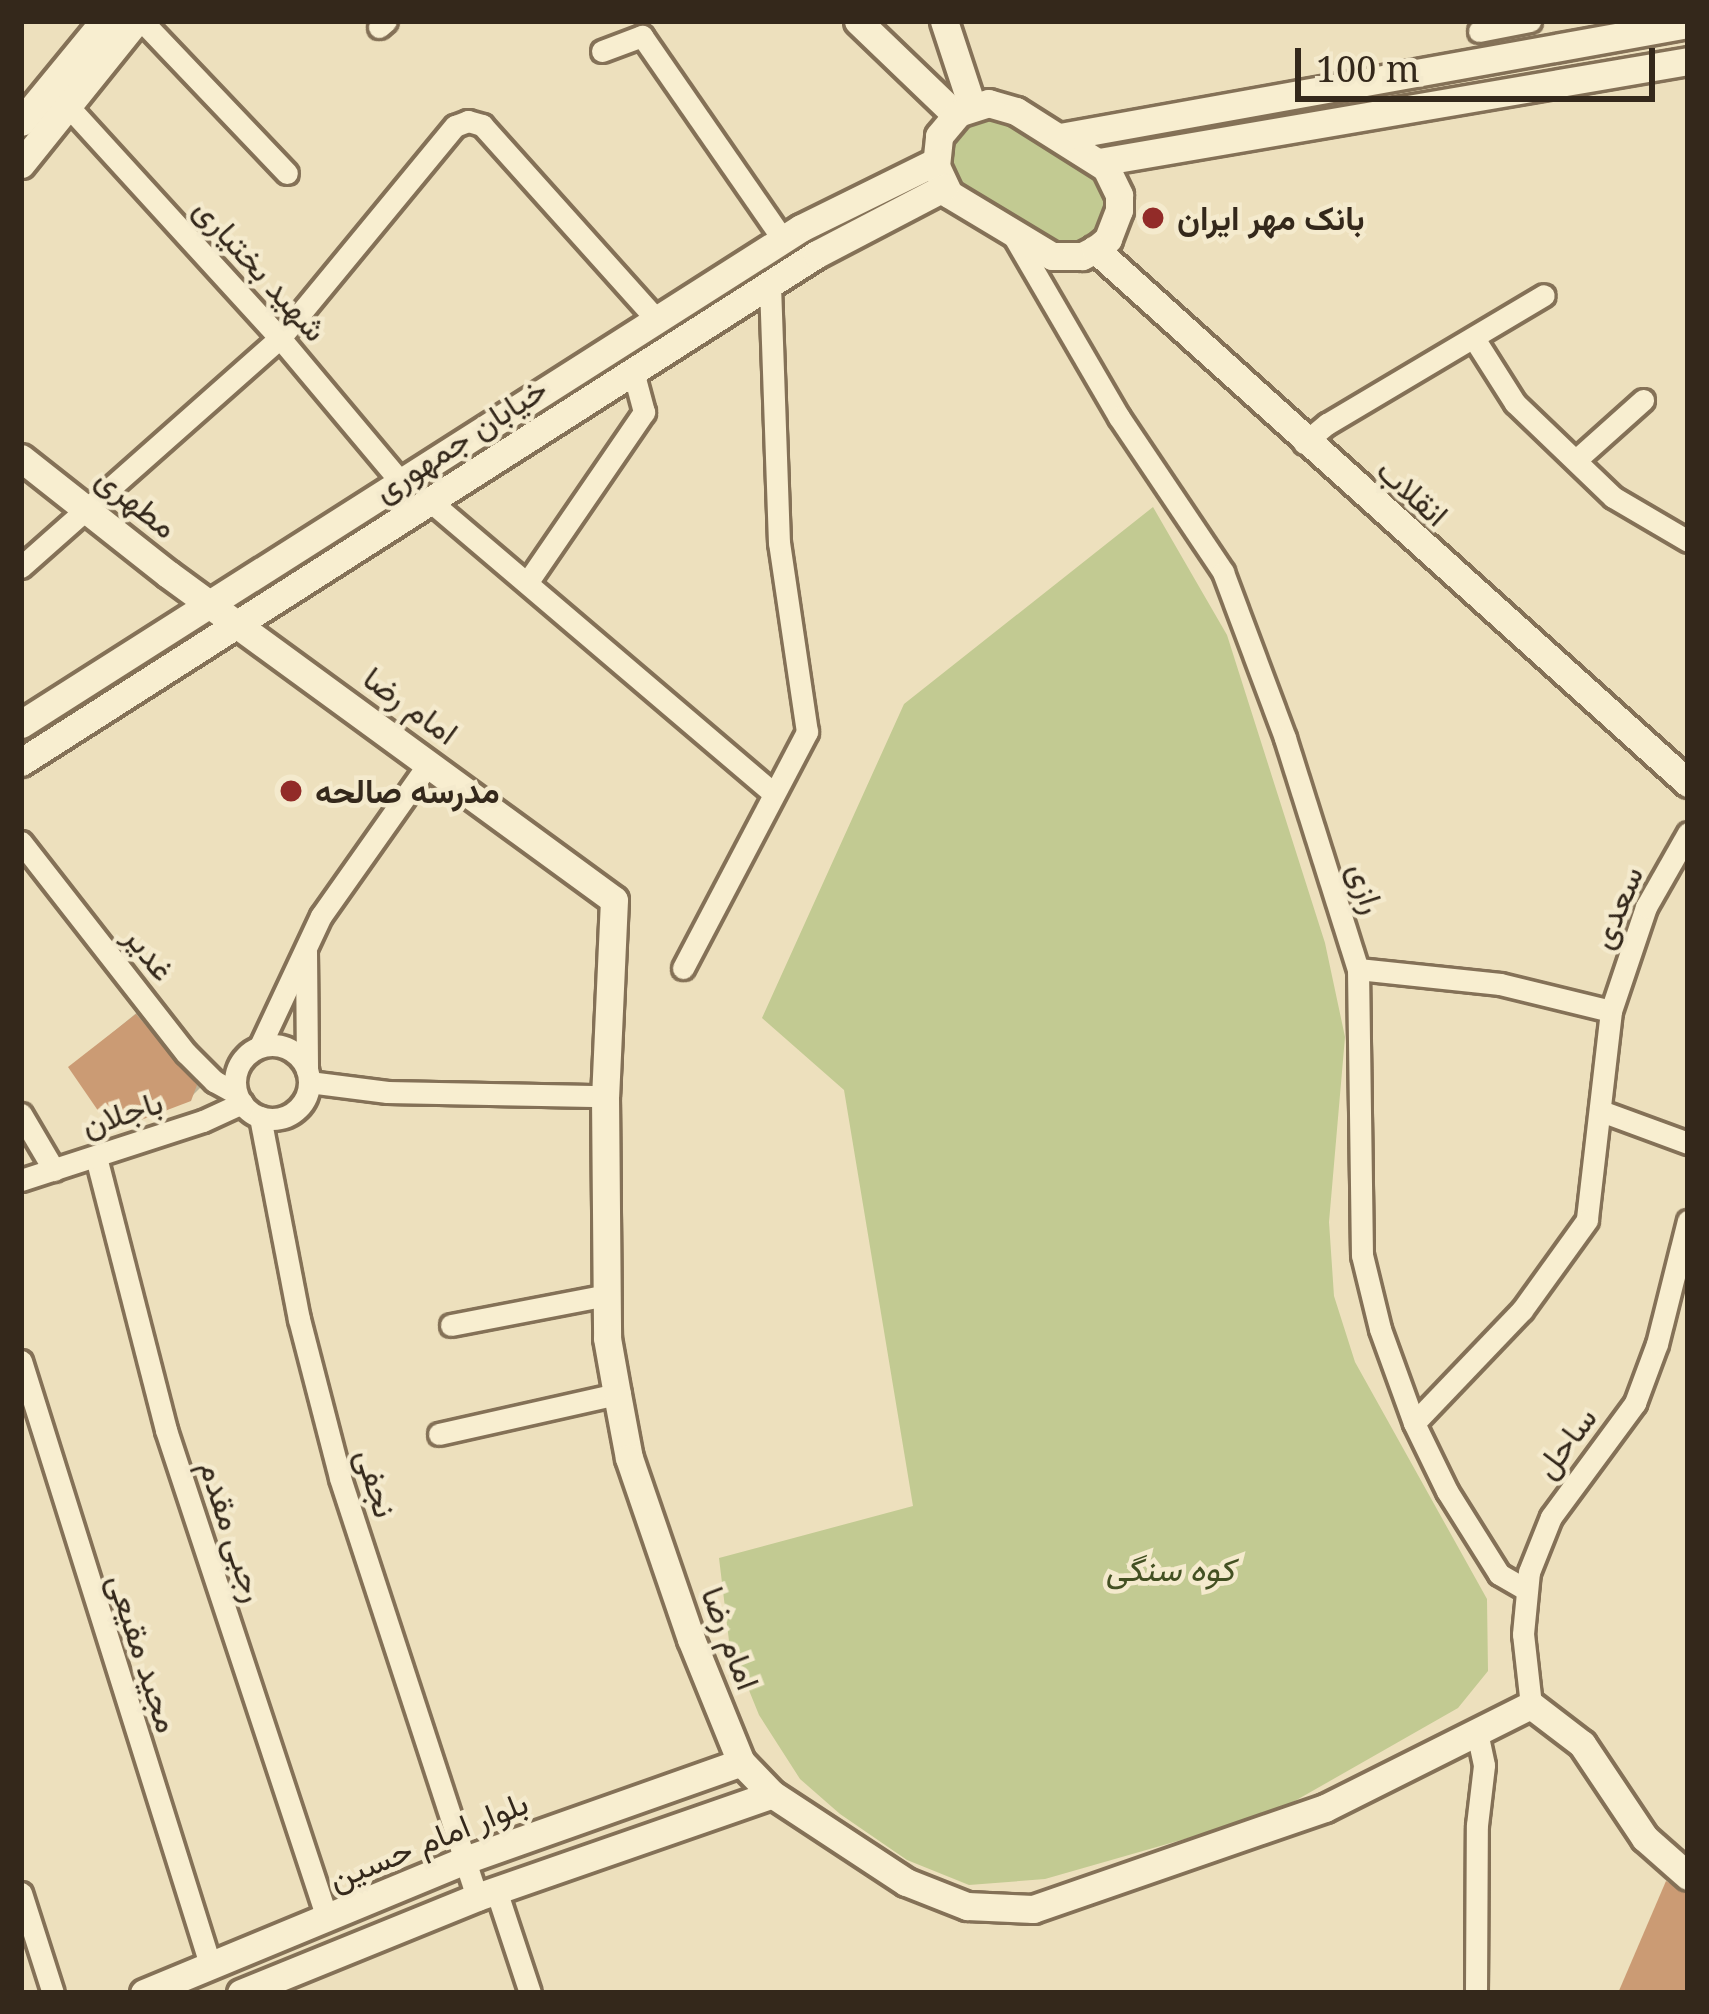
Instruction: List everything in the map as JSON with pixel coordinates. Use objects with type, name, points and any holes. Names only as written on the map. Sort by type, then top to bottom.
[{"type":"main road","points":[[21,122],[104,21]]},
{"type":"main road","points":[[21,164],[139,21]]},
{"type":"main road","points":[[857,21],[964,110]]},
{"type":"main road","points":[[944,21],[964,110]]},
{"type":"main road","points":[[1060,137],[1688,24]]},
{"type":"main road","points":[[1100,162],[1688,61]]},
{"type":"main road","points":[[1003,105],[1060,137],[1100,162],[1114,180],[1119,210],[1108,238],[1082,256],[1052,256],[1013,235],[940,175],[939,136],[964,110],[1003,105]]},
{"type":"main road","name":"خیابان جمهوری","points":[[21,724],[783,240],[878,186],[940,175]]},
{"type":"main road","name":"خیابان جمهوری","points":[[21,762],[886,214],[940,175]]},
{"type":"main road","name":"انقلاب","points":[[1095,249],[1304,443],[1688,783]]},
{"type":"main road","name":"مطهری","points":[[21,458],[240,625]]},
{"type":"main road","name":"امام رضا","points":[[240,625],[614,900],[604,1096],[607,1295],[617,1394],[629,1458],[691,1639],[741,1762],[772,1794],[906,1882],[967,1906],[1033,1910],[1324,1808],[1531,1705]]},
{"type":"main road","points":[[1531,1705],[1582,1744],[1645,1838],[1688,1876]]},
{"type":"main road","name":"بلوار امام حسین","points":[[144,1993],[465,1860],[741,1762]]},
{"type":"main road","points":[[241,1993],[487,1893],[772,1794]]},
{"type":"street","points":[[139,21],[286,173]]},
{"type":"street","points":[[1487,61],[1477,26],[1530,21]]},
{"type":"street","points":[[602,51],[642,36],[783,240]]},
{"type":"street","name":"شهید بختیاری","points":[[67,105],[280,338],[401,482]]},
{"type":"street","points":[[21,567],[91,511],[280,338],[455,126],[482,125],[656,319]]},
{"type":"street","name":"رازی","points":[[1013,235],[1119,417],[1223,572],[1285,738],[1358,969],[1362,1255],[1380,1329],[1414,1424],[1476,1543],[1499,1574],[1527,1590]]},
{"type":"street","points":[[683,968],[807,732],[779,543],[770,284]]},
{"type":"street","points":[[1304,443],[1327,424],[1544,296]]},
{"type":"street","points":[[1475,340],[1516,403],[1613,496],[1688,541]]},
{"type":"street","points":[[529,580],[644,412],[633,371]]},
{"type":"street","points":[[1576,460],[1643,400]]},
{"type":"street","points":[[430,501],[529,580],[772,792]]},
{"type":"street","points":[[306,943],[308,1076],[293,1112],[246,1104],[236,1070],[260,1046],[306,943],[429,764]]},
{"type":"street","name":"سعدی","points":[[1414,1424],[1522,1310],[1587,1220],[1611,1011],[1646,907],[1688,833]]},
{"type":"street","name":"غدیر","points":[[21,842],[186,1053],[246,1104]]},
{"type":"street","points":[[1358,969],[1500,984],[1611,1011]]},
{"type":"street","points":[[260,1046],[294,1052],[308,1076],[387,1092],[604,1096]]},
{"type":"street","name":"باجلان","points":[[21,1180],[246,1104]]},
{"type":"street","name":"نجفی","points":[[246,1104],[340,1478],[465,1860],[487,1893],[530,1993]]},
{"type":"street","points":[[1601,1111],[1688,1143]]},
{"type":"street","points":[[21,1114],[54,1170]]},
{"type":"street","name":"رجبی مقدم","points":[[96,1157],[166,1430],[327,1918]]},
{"type":"street","name":"ساحل","points":[[1531,1705],[1523,1634],[1527,1590],[1551,1517],[1635,1403],[1687,1228]]},
{"type":"street","points":[[451,1325],[607,1295]]},
{"type":"street","name":"مجید مقیعی","points":[[21,1361],[209,1964]]},
{"type":"street","points":[[440,1434],[617,1394]]},
{"type":"street","points":[[1476,1993],[1477,1825],[1484,1765],[1477,1732]]},
{"type":"street","points":[[21,1893],[53,1993]]},
{"type":"green space","points":[[988,116],[1011,122],[1096,176],[1107,209],[1089,238],[1055,244],[958,185],[948,164],[951,141],[966,123]]},
{"type":"green space","name":"کوه سنگی","points":[[1153,507],[1227,635],[1325,943],[1345,1037],[1329,1222],[1334,1296],[1355,1362],[1487,1599],[1488,1671],[1458,1708],[1272,1814],[1045,1879],[969,1885],[907,1860],[840,1814],[800,1779],[759,1715],[729,1641],[719,1558],[913,1506],[844,1090],[762,1018],[904,704]]},
{"type":"building","points":[[136,1014],[197,1085],[191,1101],[112,1131],[68,1067]]},
{"type":"building","points":[[1666,1881],[1688,1894],[1688,1993],[1618,1993]]},
{"type":"place","name":"بانک مهر ایران","points":[[1153,218]]},
{"type":"place","name":"مدرسه صالحه","points":[[291,791]]}]
